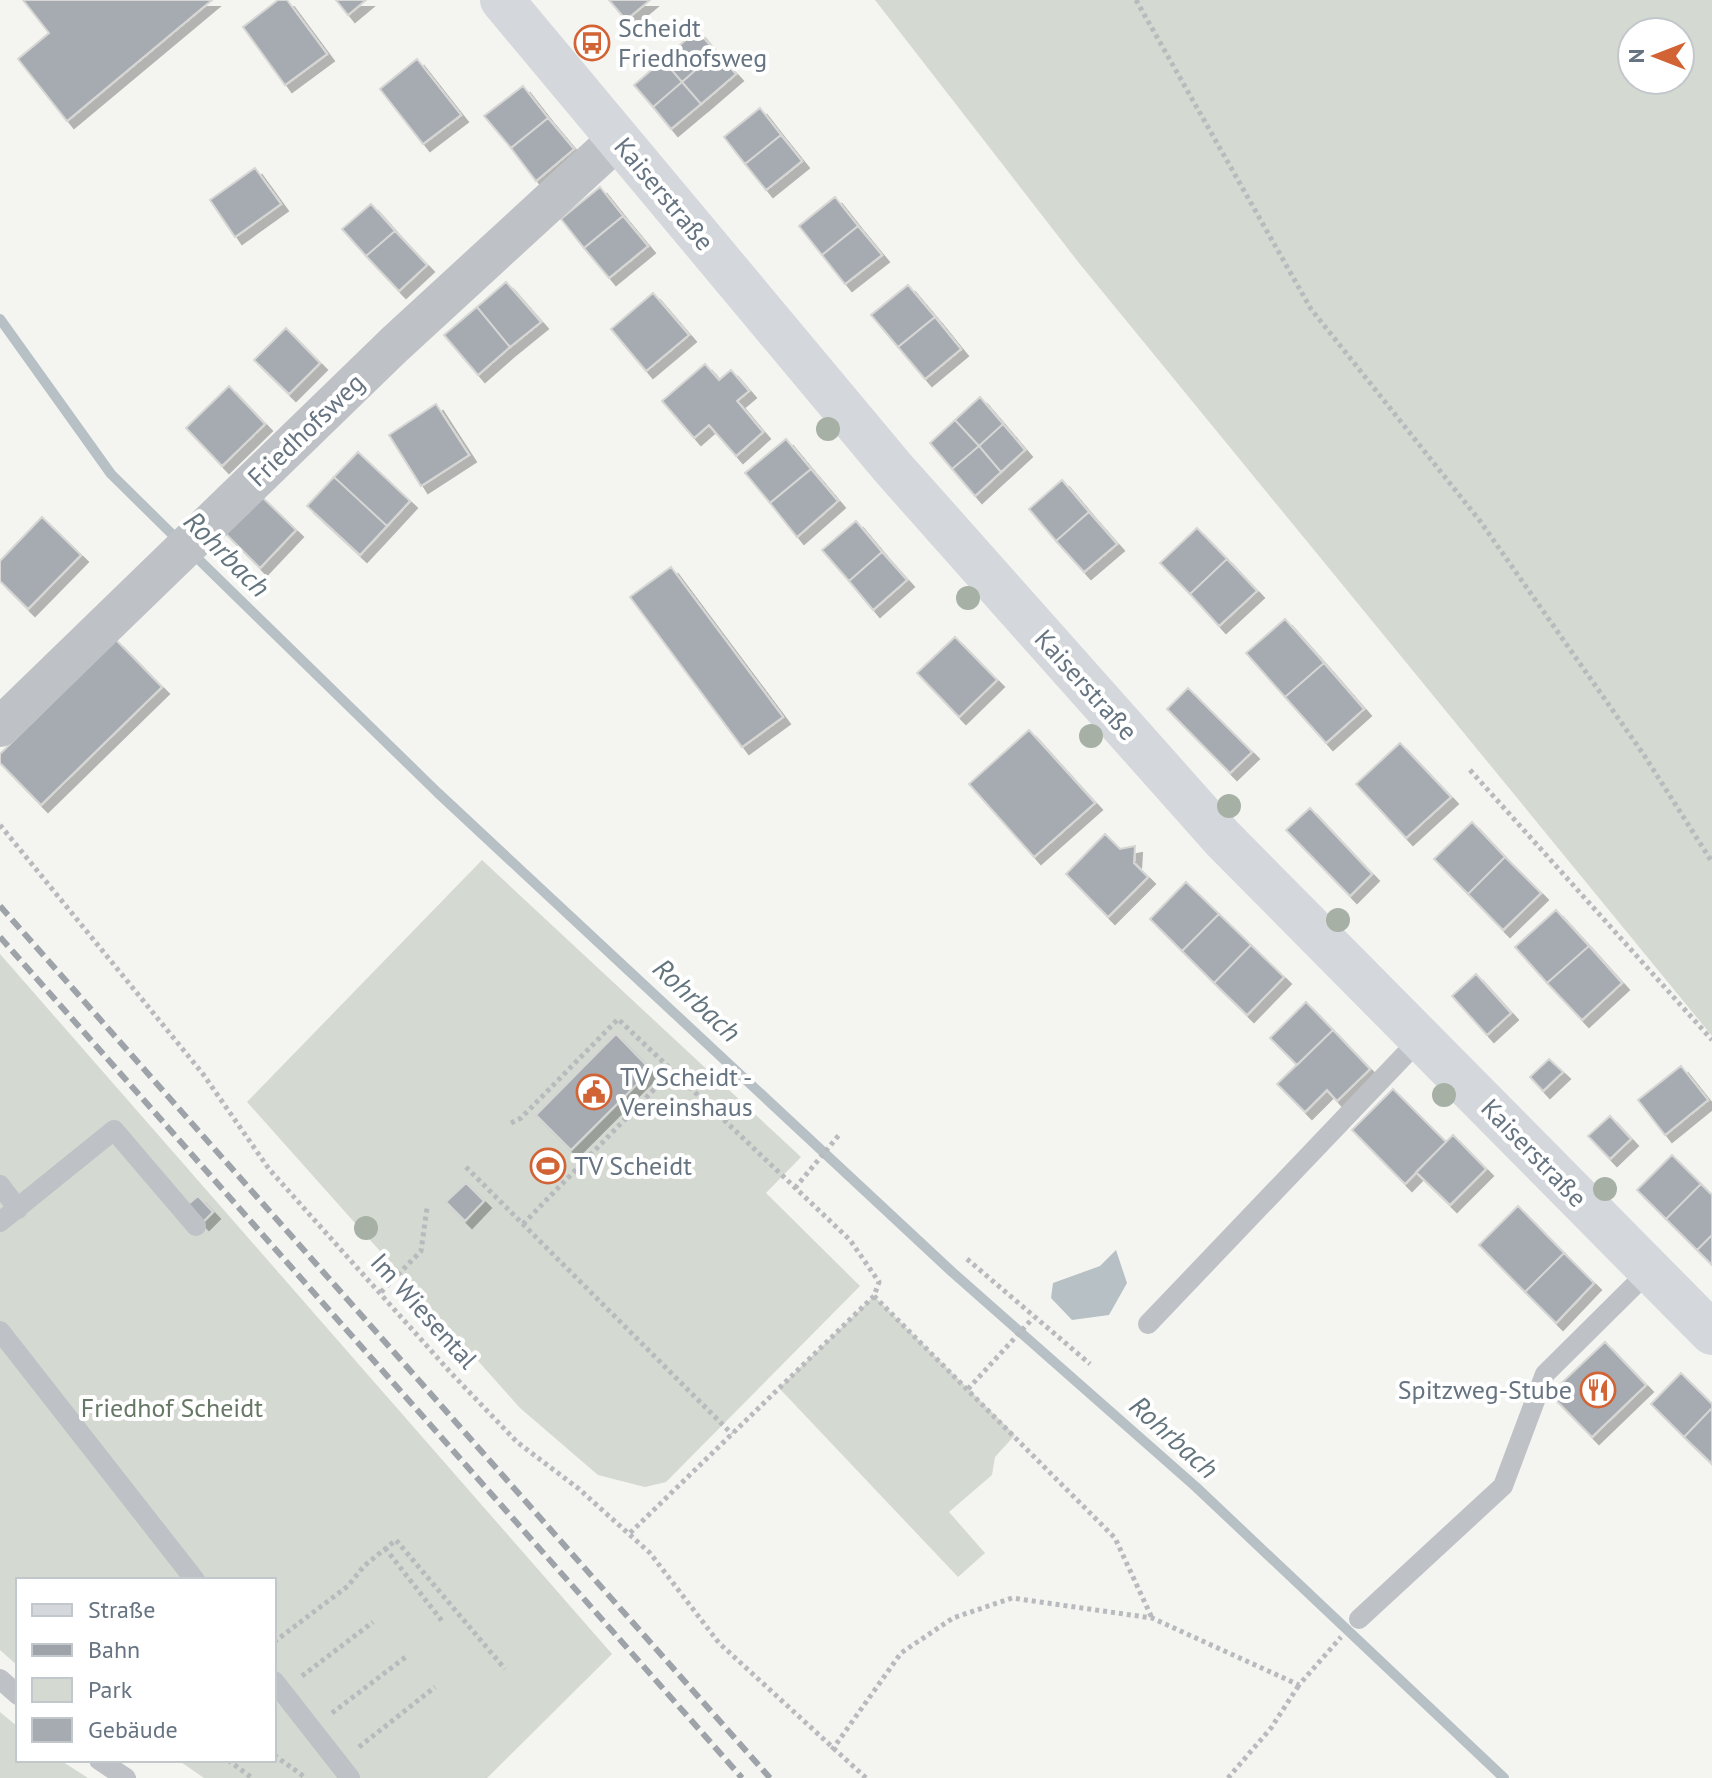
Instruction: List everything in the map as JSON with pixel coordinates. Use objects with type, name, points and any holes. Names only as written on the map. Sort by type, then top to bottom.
[{"type":"main road","name":"Kaiserstraße","points":[[502,0],[893,468],[1223,839],[1712,1333]]},
{"type":"street","name":"Friedhofsweg","points":[[0,727],[394,345],[618,139]]},
{"type":"lane","points":[[1148,1324],[1421,1038]]},
{"type":"lane","points":[[0,1222],[114,1130],[196,1226]]},
{"type":"lane","points":[[0,1185],[18,1209]]},
{"type":"lane","points":[[1359,1619],[1503,1486],[1545,1374],[1649,1271]]},
{"type":"lane","points":[[0,1331],[193,1578]]},
{"type":"lane","points":[[0,1679],[16,1693]]},
{"type":"lane","points":[[278,1686],[344,1770]]},
{"type":"lane","points":[[102,1762],[126,1778]]},
{"type":"path","points":[[1136,0],[1311,309],[1480,521],[1644,755],[1712,862]]},
{"type":"path","points":[[1470,770],[1712,1040]]},
{"type":"path","name":"Im Wiesental","points":[[0,825],[203,1074],[269,1169],[517,1442],[579,1489],[650,1553],[719,1643],[866,1778]]},
{"type":"path","points":[[511,1123],[521,1118],[618,1019],[850,1240],[879,1282],[874,1296],[629,1534]]},
{"type":"path","points":[[523,1224],[672,1071]]},
{"type":"path","points":[[795,1188],[839,1135]]},
{"type":"path","points":[[466,1167],[732,1434]]},
{"type":"path","points":[[381,1292],[421,1251],[427,1208]]},
{"type":"path","points":[[967,1259],[1090,1364]]},
{"type":"path","points":[[874,1296],[1115,1538],[1152,1618]]},
{"type":"path","points":[[968,1389],[1033,1318]]},
{"type":"path","points":[[276,1640],[348,1586],[364,1566],[396,1540],[505,1669]]},
{"type":"path","points":[[385,1548],[442,1621]]},
{"type":"path","points":[[832,1750],[901,1653],[953,1618],[1012,1598],[1152,1618],[1299,1685]]},
{"type":"path","points":[[278,1686],[373,1622]]},
{"type":"path","points":[[1228,1778],[1271,1728],[1299,1685],[1324,1655]]},
{"type":"path","points":[[312,1728],[407,1656]]},
{"type":"path","points":[[344,1770],[435,1687]]},
{"type":"path","points":[[276,1756],[306,1778]]},
{"type":"path","points":[[231,1762],[252,1778]]},
{"type":"green space","points":[[875,0],[1712,0],[1712,1036],[1079,263]]},
{"type":"green space","name":"TV Scheidt","points":[[482,860],[801,1157],[766,1193],[860,1286],[666,1482],[645,1487],[598,1475],[520,1408],[247,1102]]},
{"type":"green space","name":"Friedhof Scheidt","points":[[0,954],[612,1654],[487,1778],[204,1778],[181,1762],[276,1762],[276,1578],[16,1578],[16,1664],[0,1650]]},
{"type":"green space","points":[[874,1296],[1015,1435],[995,1457],[992,1475],[949,1512],[985,1553],[958,1577],[779,1388]]},
{"type":"green space","points":[[0,1712],[16,1725],[16,1762],[63,1762],[88,1778],[0,1778]]},
{"type":"shaded area","points":[[1116,1250],[1127,1283],[1109,1315],[1072,1320],[1051,1298],[1053,1283],[1100,1266]]},
{"type":"building","points":[[23,0],[212,0],[67,121],[18,59],[49,33]]},
{"type":"building","points":[[278,0],[287,0],[327,54],[285,85],[243,27]]},
{"type":"building","points":[[336,0],[366,0],[348,15]]},
{"type":"building","points":[[609,0],[650,0],[626,20]]},
{"type":"building","points":[[697,30],[716,52],[682,82],[663,60]]},
{"type":"building","points":[[716,52],[736,74],[701,104],[682,82]]},
{"type":"building","points":[[417,59],[461,115],[423,144],[380,89]]},
{"type":"building","points":[[663,60],[682,82],[653,107],[634,85]]},
{"type":"building","points":[[682,82],[701,104],[671,129],[653,107]]},
{"type":"building","points":[[523,86],[548,118],[511,148],[484,116]]},
{"type":"building","points":[[760,108],[781,135],[745,164],[724,137]]},
{"type":"building","points":[[548,118],[574,149],[536,181],[511,148]]},
{"type":"building","points":[[781,135],[802,161],[766,190],[745,164]]},
{"type":"building","points":[[255,168],[281,204],[235,237],[210,200]]},
{"type":"building","points":[[600,187],[623,216],[584,248],[561,219]]},
{"type":"building","points":[[835,197],[858,226],[822,255],[799,226]]},
{"type":"building","points":[[371,204],[395,231],[366,256],[342,229]]},
{"type":"building","points":[[623,216],[648,246],[609,278],[584,248]]},
{"type":"building","points":[[858,226],[882,255],[845,284],[822,255]]},
{"type":"building","points":[[395,231],[427,265],[399,291],[366,256]]},
{"type":"building","points":[[506,282],[541,322],[510,347],[477,307]]},
{"type":"building","points":[[908,285],[935,317],[898,347],[871,315]]},
{"type":"building","points":[[653,293],[689,335],[646,371],[611,329]]},
{"type":"building","points":[[477,307],[510,347],[478,375],[444,335]]},
{"type":"building","points":[[935,317],[961,349],[925,379],[898,347]]},
{"type":"building","points":[[286,328],[320,363],[289,394],[254,360]]},
{"type":"building","points":[[705,364],[719,380],[731,370],[749,391],[737,401],[763,432],[736,456],[709,425],[694,438],[662,401]]},
{"type":"building","points":[[229,386],[265,424],[222,466],[186,428]]},
{"type":"building","points":[[980,397],[1003,424],[979,446],[955,420]]},
{"type":"building","points":[[436,404],[469,455],[421,486],[389,435]]},
{"type":"building","points":[[955,420],[979,446],[952,469],[930,443]]},
{"type":"building","points":[[1003,424],[1025,450],[1001,472],[979,446]]},
{"type":"building","points":[[786,439],[811,469],[770,503],[745,473]]},
{"type":"building","points":[[979,446],[1001,472],[975,496],[952,469]]},
{"type":"building","points":[[358,452],[410,501],[387,526],[334,477]]},
{"type":"building","points":[[811,469],[838,501],[797,537],[770,503]]},
{"type":"building","points":[[334,477],[387,526],[360,555],[307,506]]},
{"type":"building","points":[[1062,480],[1089,512],[1056,541],[1029,509]]},
{"type":"building","points":[[261,496],[296,530],[260,568],[225,533]]},
{"type":"building","points":[[1089,512],[1117,544],[1084,572],[1056,541]]},
{"type":"building","points":[[42,517],[81,555],[28,609],[0,581],[0,561]]},
{"type":"building","points":[[856,521],[882,552],[849,581],[822,550]]},
{"type":"building","points":[[1197,528],[1227,559],[1190,594],[1160,563]]},
{"type":"building","points":[[882,552],[907,580],[873,610],[849,581]]},
{"type":"building","points":[[1227,559],[1257,591],[1219,626],[1190,594]]},
{"type":"building","points":[[671,567],[783,717],[742,747],[630,597]]},
{"type":"building","points":[[1285,619],[1324,663],[1285,697],[1246,653]]},
{"type":"building","points":[[955,637],[997,680],[959,717],[917,673]]},
{"type":"building","points":[[116,640],[162,687],[41,805],[0,763],[0,754]]},
{"type":"building","points":[[1324,663],[1364,709],[1326,743],[1285,697]]},
{"type":"building","points":[[1188,688],[1252,752],[1230,773],[1167,709]]},
{"type":"building","points":[[1029,730],[1095,803],[1034,857],[969,784]]},
{"type":"building","points":[[1400,743],[1451,797],[1406,838],[1356,784]]},
{"type":"building","points":[[1310,808],[1372,874],[1350,896],[1286,830]]},
{"type":"building","points":[[1472,822],[1505,857],[1468,894],[1434,859]]},
{"type":"building","points":[[1105,834],[1120,849],[1135,846],[1134,863],[1148,877],[1108,917],[1066,874]]},
{"type":"building","points":[[1505,857],[1541,893],[1503,930],[1468,894]]},
{"type":"building","points":[[1186,882],[1219,914],[1182,951],[1150,919]]},
{"type":"building","points":[[1556,910],[1589,946],[1547,983],[1515,947]]},
{"type":"building","points":[[1219,914],[1251,945],[1214,983],[1182,951]]},
{"type":"building","points":[[1251,945],[1284,977],[1247,1015],[1214,983]]},
{"type":"building","points":[[1589,946],[1622,983],[1582,1020],[1547,983]]},
{"type":"building","points":[[1476,974],[1511,1013],[1487,1035],[1452,996]]},
{"type":"building","points":[[1306,1002],[1333,1030],[1297,1065],[1270,1038]]},
{"type":"building","points":[[1333,1030],[1370,1069],[1337,1101],[1327,1090],[1305,1112],[1277,1084]]},
{"type":"building","name":"TV Scheidt - Vereinshaus","points":[[616,1034],[651,1070],[571,1150],[536,1115]]},
{"type":"building","points":[[1549,1059],[1563,1072],[1543,1091],[1530,1077]]},
{"type":"building","points":[[1681,1066],[1708,1100],[1665,1135],[1638,1100]]},
{"type":"building","points":[[1393,1089],[1446,1142],[1405,1184],[1352,1130]]},
{"type":"building","points":[[1610,1116],[1631,1139],[1610,1159],[1588,1136]]},
{"type":"building","points":[[1453,1135],[1486,1169],[1450,1205],[1416,1172]]},
{"type":"building","points":[[1672,1155],[1701,1184],[1666,1219],[1637,1190]]},
{"type":"building","points":[[466,1183],[484,1201],[465,1221],[446,1202]]},
{"type":"building","points":[[1701,1184],[1712,1195],[1712,1235],[1697,1250],[1666,1219]]},
{"type":"building","points":[[198,1196],[213,1212],[202,1223],[186,1206]]},
{"type":"building","points":[[1518,1206],[1564,1253],[1525,1292],[1479,1245]]},
{"type":"building","points":[[1712,1235],[1712,1265],[1697,1250]]},
{"type":"building","points":[[1564,1253],[1594,1283],[1556,1323],[1525,1292]]},
{"type":"building","name":"Spitzweg-Stube","points":[[1605,1342],[1646,1385],[1592,1437],[1550,1394]]},
{"type":"building","points":[[1681,1373],[1712,1404],[1712,1408],[1684,1437],[1651,1404]]},
{"type":"building","points":[[1712,1408],[1712,1464],[1684,1437]]},
{"type":"waterway","name":"Rohrbach","points":[[0,319],[111,474],[179,541]]},
{"type":"waterway","name":"Rohrbach","points":[[191,552],[438,793],[951,1271],[1196,1487],[1504,1778]]},
{"type":"railway","points":[[0,906],[770,1778]]},
{"type":"railway","points":[[0,937],[742,1778]]},
{"type":"place","name":"Scheidt Friedhofsweg","points":[[592,43]]},
{"type":"place","name":"TV Scheidt - Vereinshaus","points":[[594,1092]]},
{"type":"place","name":"TV Scheidt","points":[[548,1166]]},
{"type":"place","name":"Spitzweg-Stube","points":[[1598,1390]]}]
